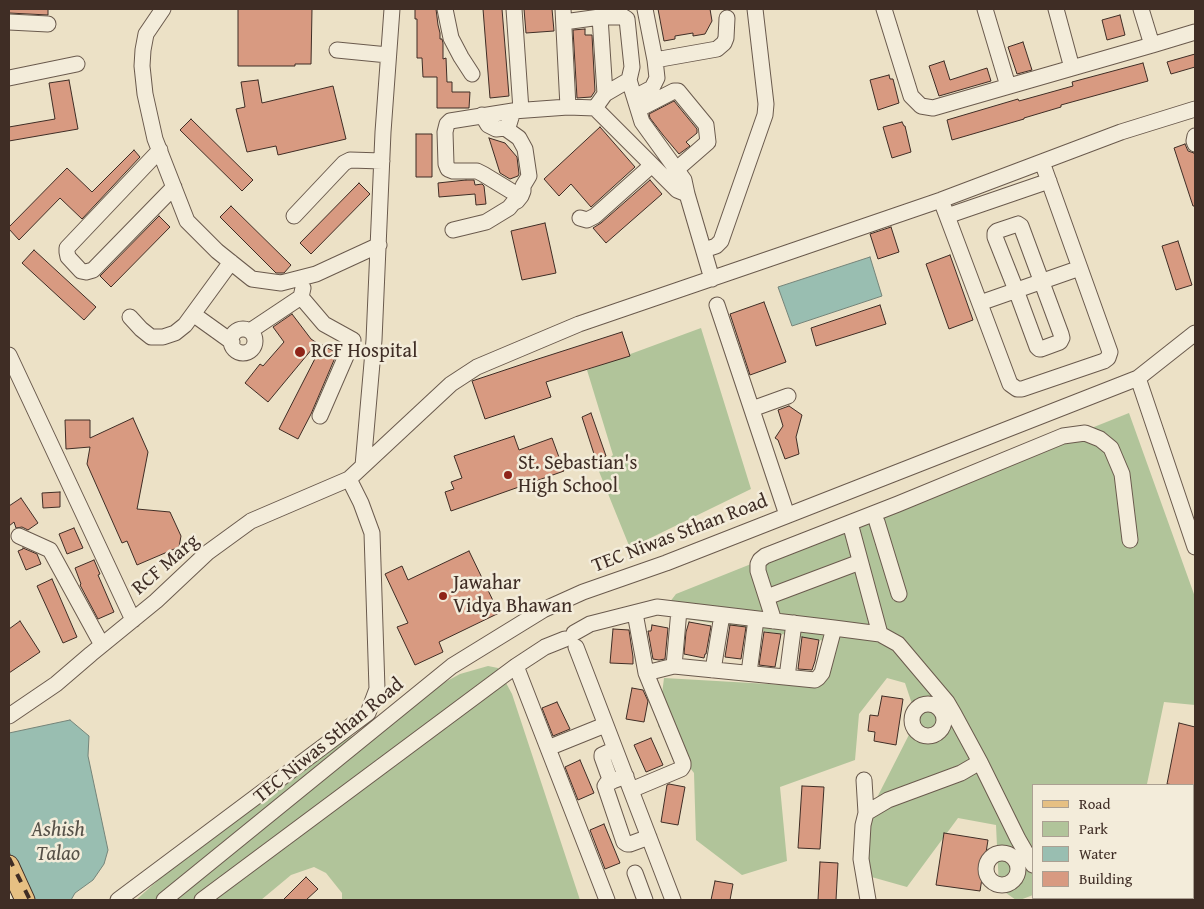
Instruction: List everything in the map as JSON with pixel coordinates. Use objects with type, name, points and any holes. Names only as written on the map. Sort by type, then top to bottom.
[{"type":"main road","points":[[9,865],[25,900]]},
{"type":"street","points":[[163,9],[146,34],[142,50],[145,94],[155,139],[187,221],[217,251],[252,279],[281,283],[316,274],[379,245]]},
{"type":"street","points":[[363,466],[374,340],[382,161],[392,9]]},
{"type":"street","points":[[445,9],[451,38],[460,57],[472,74]]},
{"type":"street","points":[[482,116],[488,125],[496,129],[504,128],[509,124],[517,110],[514,9]]},
{"type":"street","points":[[636,103],[652,88],[656,78],[655,60],[645,9]]},
{"type":"street","points":[[710,248],[716,246],[721,241],[764,115],[766,104],[755,9]]},
{"type":"street","points":[[884,9],[912,96],[921,106],[933,108],[1195,32]]},
{"type":"street","points":[[986,9],[1008,86]]},
{"type":"street","points":[[1056,9],[1072,68]]},
{"type":"street","points":[[1141,9],[1152,45]]},
{"type":"street","points":[[568,107],[564,15],[624,17],[627,19],[632,68],[629,80],[642,122],[684,180],[686,194],[712,279]]},
{"type":"street","points":[[600,17],[605,94]]},
{"type":"street","points":[[655,60],[717,48],[724,43],[726,38],[727,18]]},
{"type":"street","points":[[9,22],[48,24]]},
{"type":"street","points":[[336,50],[388,55]]},
{"type":"street","points":[[9,78],[77,64]]},
{"type":"street","points":[[595,108],[605,94],[629,80]]},
{"type":"street","points":[[636,103],[645,106],[674,91],[678,91],[706,125],[708,142],[677,170]]},
{"type":"street","points":[[516,193],[477,171],[454,171],[448,169],[446,164],[445,132],[450,120],[517,110],[568,107],[595,108],[676,190],[686,194]]},
{"type":"street","name":"RCF Marg","points":[[9,716],[56,684],[156,601],[207,554],[251,521],[349,479],[451,384],[477,367],[579,324],[941,200],[1121,132],[1195,109]]},
{"type":"street","points":[[453,230],[486,222],[509,208],[516,193],[529,176],[525,149],[520,138],[504,128]]},
{"type":"street","points":[[1195,136],[1195,144]]},
{"type":"street","points":[[160,150],[67,248],[68,257],[81,272],[93,270],[174,186]]},
{"type":"street","points":[[294,216],[344,163],[350,160],[382,161]]},
{"type":"street","points":[[941,200],[1010,384],[1017,389],[1022,389],[1104,361],[1108,358],[1110,352],[1042,162]]},
{"type":"street","points":[[580,218],[587,220],[595,216],[652,165]]},
{"type":"street","points":[[948,216],[1049,181]]},
{"type":"street","points":[[1014,224],[1021,226],[1062,338],[1060,342],[1041,349],[1036,346],[1016,290],[995,237],[997,231],[1014,224]]},
{"type":"street","points":[[130,317],[151,337],[162,337],[175,333],[185,325],[231,262]]},
{"type":"street","points":[[980,303],[1080,268]]},
{"type":"street","points":[[193,314],[232,342],[238,352],[250,351],[255,341],[250,331],[301,297],[306,276]]},
{"type":"street","points":[[301,297],[324,324],[353,340],[374,340]]},
{"type":"street","points":[[717,304],[787,516]]},
{"type":"street","name":"TEC Niwas Sthan Road","points":[[164,900],[452,666],[543,610],[583,592],[666,563],[1138,378],[1195,333]]},
{"type":"street","points":[[320,416],[353,340]]},
{"type":"street","points":[[9,355],[133,620]]},
{"type":"street","points":[[1138,378],[1195,547]]},
{"type":"street","points":[[752,409],[788,396]]},
{"type":"street","points":[[774,621],[758,571],[760,560],[768,554],[850,523],[1063,436],[1085,433],[1100,439],[1111,448],[1122,474],[1130,540]]},
{"type":"street","points":[[118,900],[368,713],[377,689],[372,533],[361,503],[349,479]]},
{"type":"street","points":[[877,522],[899,594]]},
{"type":"street","points":[[850,523],[880,634]]},
{"type":"street","points":[[19,536],[50,550],[102,645]]},
{"type":"street","points":[[767,597],[862,566],[889,562]]},
{"type":"street","points":[[202,900],[516,666],[545,647],[571,640],[590,624],[657,607],[880,634],[898,644],[943,705],[954,714],[1032,863]]},
{"type":"street","points":[[674,666],[680,610]]},
{"type":"street","points":[[635,613],[646,673],[683,766],[681,770],[623,783],[607,784],[606,789],[624,842],[630,844],[649,837]]},
{"type":"street","points":[[713,670],[722,615]]},
{"type":"street","points":[[749,673],[756,619]]},
{"type":"street","points":[[787,677],[794,623]]},
{"type":"street","points":[[646,673],[674,666],[815,680],[822,673],[834,628]]},
{"type":"street","points":[[571,640],[615,749],[623,783],[649,837],[673,900]]},
{"type":"street","points":[[516,666],[607,900]]},
{"type":"street","points":[[548,748],[605,725]]},
{"type":"street","points":[[866,813],[888,800],[961,773],[980,762]]},
{"type":"street","points":[[864,780],[866,813],[863,825],[861,859],[868,900]]},
{"type":"street","points":[[1005,853],[1018,839]]},
{"type":"street","points":[[1016,878],[1018,873],[1017,862],[1014,858],[1005,853],[995,854],[988,861],[986,872],[991,882],[996,885],[1007,885],[1016,878],[1032,870]]},
{"type":"street","points":[[635,873],[643,896],[666,882]]},
{"type":"green space","points":[[701,328],[751,489],[630,548],[598,469],[613,455],[587,370]]},
{"type":"green space","points":[[1129,413],[1195,597],[1195,705],[1164,702],[1147,784],[1032,784],[1032,895],[1016,900],[999,888],[996,825],[958,818],[907,887],[868,876],[860,831],[917,719],[905,683],[887,678],[859,714],[855,760],[780,787],[787,861],[742,875],[696,840],[694,773],[658,726],[664,678],[804,686],[832,642],[680,618],[666,607],[676,594]]},
{"type":"green space","points":[[488,666],[498,668],[512,694],[580,900],[342,900],[342,893],[326,873],[314,867],[291,875],[261,900],[136,900],[195,847],[343,740],[379,725],[410,701],[460,674]]},
{"type":"water","points":[[870,257],[882,296],[792,326],[778,287]]},
{"type":"water","name":"Ashish Talao","points":[[70,720],[89,736],[88,756],[108,850],[104,864],[93,880],[75,893],[71,900],[29,900],[9,851],[9,733]]},
{"type":"building","points":[[9,9],[48,9],[48,15],[9,13]]},
{"type":"building","points":[[238,9],[312,9],[311,64],[295,64],[295,66],[238,66]]},
{"type":"building","points":[[415,9],[436,9],[440,39],[442,39],[443,43],[443,59],[446,58],[447,82],[452,82],[452,92],[470,92],[469,108],[437,108],[437,77],[423,77],[422,58],[417,58],[417,19],[415,19]]},
{"type":"building","points":[[483,9],[502,9],[509,96],[490,98]]},
{"type":"building","points":[[524,9],[552,9],[554,31],[526,33]]},
{"type":"building","points":[[658,9],[710,9],[712,21],[705,34],[693,36],[693,33],[675,36],[675,39],[664,41]]},
{"type":"building","points":[[1120,15],[1125,35],[1107,40],[1102,20]]},
{"type":"building","points":[[585,29],[585,35],[592,35],[595,91],[591,97],[577,98],[573,30]]},
{"type":"building","points":[[1023,42],[1032,70],[1017,74],[1008,47]]},
{"type":"building","points":[[1195,54],[1195,67],[1171,74],[1167,62]]},
{"type":"building","points":[[944,61],[950,80],[987,68],[991,81],[939,96],[929,66]]},
{"type":"building","points":[[1143,63],[1148,81],[1061,105],[1061,107],[1024,119],[952,140],[947,120],[1018,99],[1019,101],[1073,86],[1072,82]]},
{"type":"building","points":[[889,75],[890,79],[893,79],[899,103],[878,110],[870,80]]},
{"type":"building","points":[[69,80],[78,129],[9,141],[9,127],[55,119],[49,83]]},
{"type":"building","points":[[258,80],[262,103],[333,86],[346,139],[278,155],[276,146],[247,152],[236,109],[245,107],[241,82]]},
{"type":"building","points":[[674,101],[697,129],[697,133],[686,142],[690,146],[679,154],[650,118],[649,114]]},
{"type":"building","points":[[191,119],[253,180],[242,191],[180,130]]},
{"type":"building","points":[[902,122],[905,126],[911,152],[892,158],[883,127]]},
{"type":"building","points":[[600,127],[635,167],[591,207],[571,184],[559,196],[544,179]]},
{"type":"building","points":[[416,134],[432,134],[432,177],[416,177]]},
{"type":"building","points":[[489,138],[505,143],[517,157],[518,176],[510,179],[500,173]]},
{"type":"building","points":[[1185,144],[1188,151],[1194,153],[1195,156],[1195,206],[1193,206],[1174,148]]},
{"type":"building","points":[[134,150],[140,157],[82,219],[60,198],[19,240],[9,229],[67,168],[92,192]]},
{"type":"building","points":[[474,180],[475,185],[482,184],[484,186],[486,204],[476,205],[475,194],[439,197],[438,183]]},
{"type":"building","points":[[650,180],[662,194],[606,243],[593,228]]},
{"type":"building","points":[[359,183],[370,194],[311,254],[300,243]]},
{"type":"building","points":[[231,206],[291,265],[284,273],[276,273],[220,217]]},
{"type":"building","points":[[159,216],[170,227],[111,287],[100,276]]},
{"type":"building","points":[[545,223],[556,273],[522,280],[511,231]]},
{"type":"building","points":[[891,227],[899,252],[878,259],[870,234]]},
{"type":"building","points":[[1178,241],[1192,285],[1176,290],[1162,246]]},
{"type":"building","points":[[34,250],[96,307],[84,320],[22,263]]},
{"type":"building","points":[[950,255],[973,320],[949,329],[926,264]]},
{"type":"building","points":[[764,302],[786,362],[750,375],[730,314]]},
{"type":"building","points":[[880,305],[886,324],[816,346],[811,328]]},
{"type":"building","points":[[292,314],[311,339],[317,343],[268,402],[245,383],[260,364],[263,366],[284,342],[273,327]]},
{"type":"building","points":[[622,332],[630,356],[546,382],[551,397],[485,419],[472,381]]},
{"type":"building","points":[[322,345],[337,353],[311,414],[298,439],[279,429]]},
{"type":"building","points":[[789,406],[802,415],[796,437],[799,454],[785,459],[778,440],[775,438],[783,426],[778,410]]},
{"type":"building","points":[[591,413],[606,456],[596,460],[582,417]]},
{"type":"building","points":[[133,418],[148,452],[137,509],[170,512],[181,536],[179,547],[137,565],[127,541],[122,543],[87,464],[90,447],[66,449],[65,420],[90,420],[90,438]]},
{"type":"building","name":"St. Sebastian's High School","points":[[514,436],[519,450],[552,438],[564,471],[451,511],[445,492],[454,489],[451,482],[462,478],[454,456]]},
{"type":"building","points":[[60,492],[60,507],[43,508],[42,493]]},
{"type":"building","points":[[21,498],[38,523],[28,530],[22,527],[16,528],[14,522],[9,526],[9,506]]},
{"type":"building","points":[[74,528],[83,548],[67,554],[59,534]]},
{"type":"building","points":[[23,548],[37,554],[41,564],[26,570],[18,551]]},
{"type":"building","name":"Jawahar Vidya Bhawan","points":[[469,551],[499,613],[439,642],[443,652],[415,665],[397,627],[408,623],[385,574],[402,566],[408,580]]},
{"type":"building","points":[[94,560],[100,574],[98,575],[114,612],[98,619],[80,585],[75,568]]},
{"type":"building","points":[[52,579],[77,637],[63,643],[37,586]]},
{"type":"building","points":[[20,621],[40,652],[9,673],[9,629]]},
{"type":"building","points":[[689,622],[711,626],[704,658],[684,654]]},
{"type":"building","points":[[652,625],[668,628],[665,659],[653,659],[648,631],[651,631]]},
{"type":"building","points":[[730,625],[746,627],[741,659],[725,657]]},
{"type":"building","points":[[613,629],[629,630],[633,664],[610,663]]},
{"type":"building","points":[[764,632],[781,634],[775,667],[759,665]]},
{"type":"building","points":[[802,637],[819,640],[812,670],[798,669]]},
{"type":"building","points":[[632,688],[643,690],[648,701],[644,722],[626,719]]},
{"type":"building","points":[[882,696],[903,699],[896,745],[874,741],[875,732],[868,731],[870,715],[878,716]]},
{"type":"building","points":[[557,702],[570,729],[553,736],[542,708]]},
{"type":"building","points":[[1179,723],[1195,727],[1195,785],[1167,784]]},
{"type":"building","points":[[651,738],[663,765],[646,772],[634,745]]},
{"type":"building","points":[[580,760],[594,793],[578,800],[565,767]]},
{"type":"building","points":[[667,785],[685,787],[678,825],[661,822]]},
{"type":"building","points":[[802,786],[824,787],[820,849],[798,848]]},
{"type":"building","points":[[604,824],[620,863],[605,869],[590,830]]},
{"type":"building","points":[[944,833],[988,840],[980,891],[936,885]]},
{"type":"building","points":[[820,862],[838,863],[836,900],[818,900]]},
{"type":"building","points":[[306,877],[318,889],[306,900],[283,900]]},
{"type":"building","points":[[715,881],[733,884],[730,900],[711,900]]},
{"type":"railway","points":[[9,858],[30,900]]},
{"type":"place","name":"RCF Hospital","points":[[300,352]]},
{"type":"place","name":"St. Sebastian's High School","points":[[508,475]]},
{"type":"place","name":"Jawahar Vidya Bhawan","points":[[443,596]]}]
